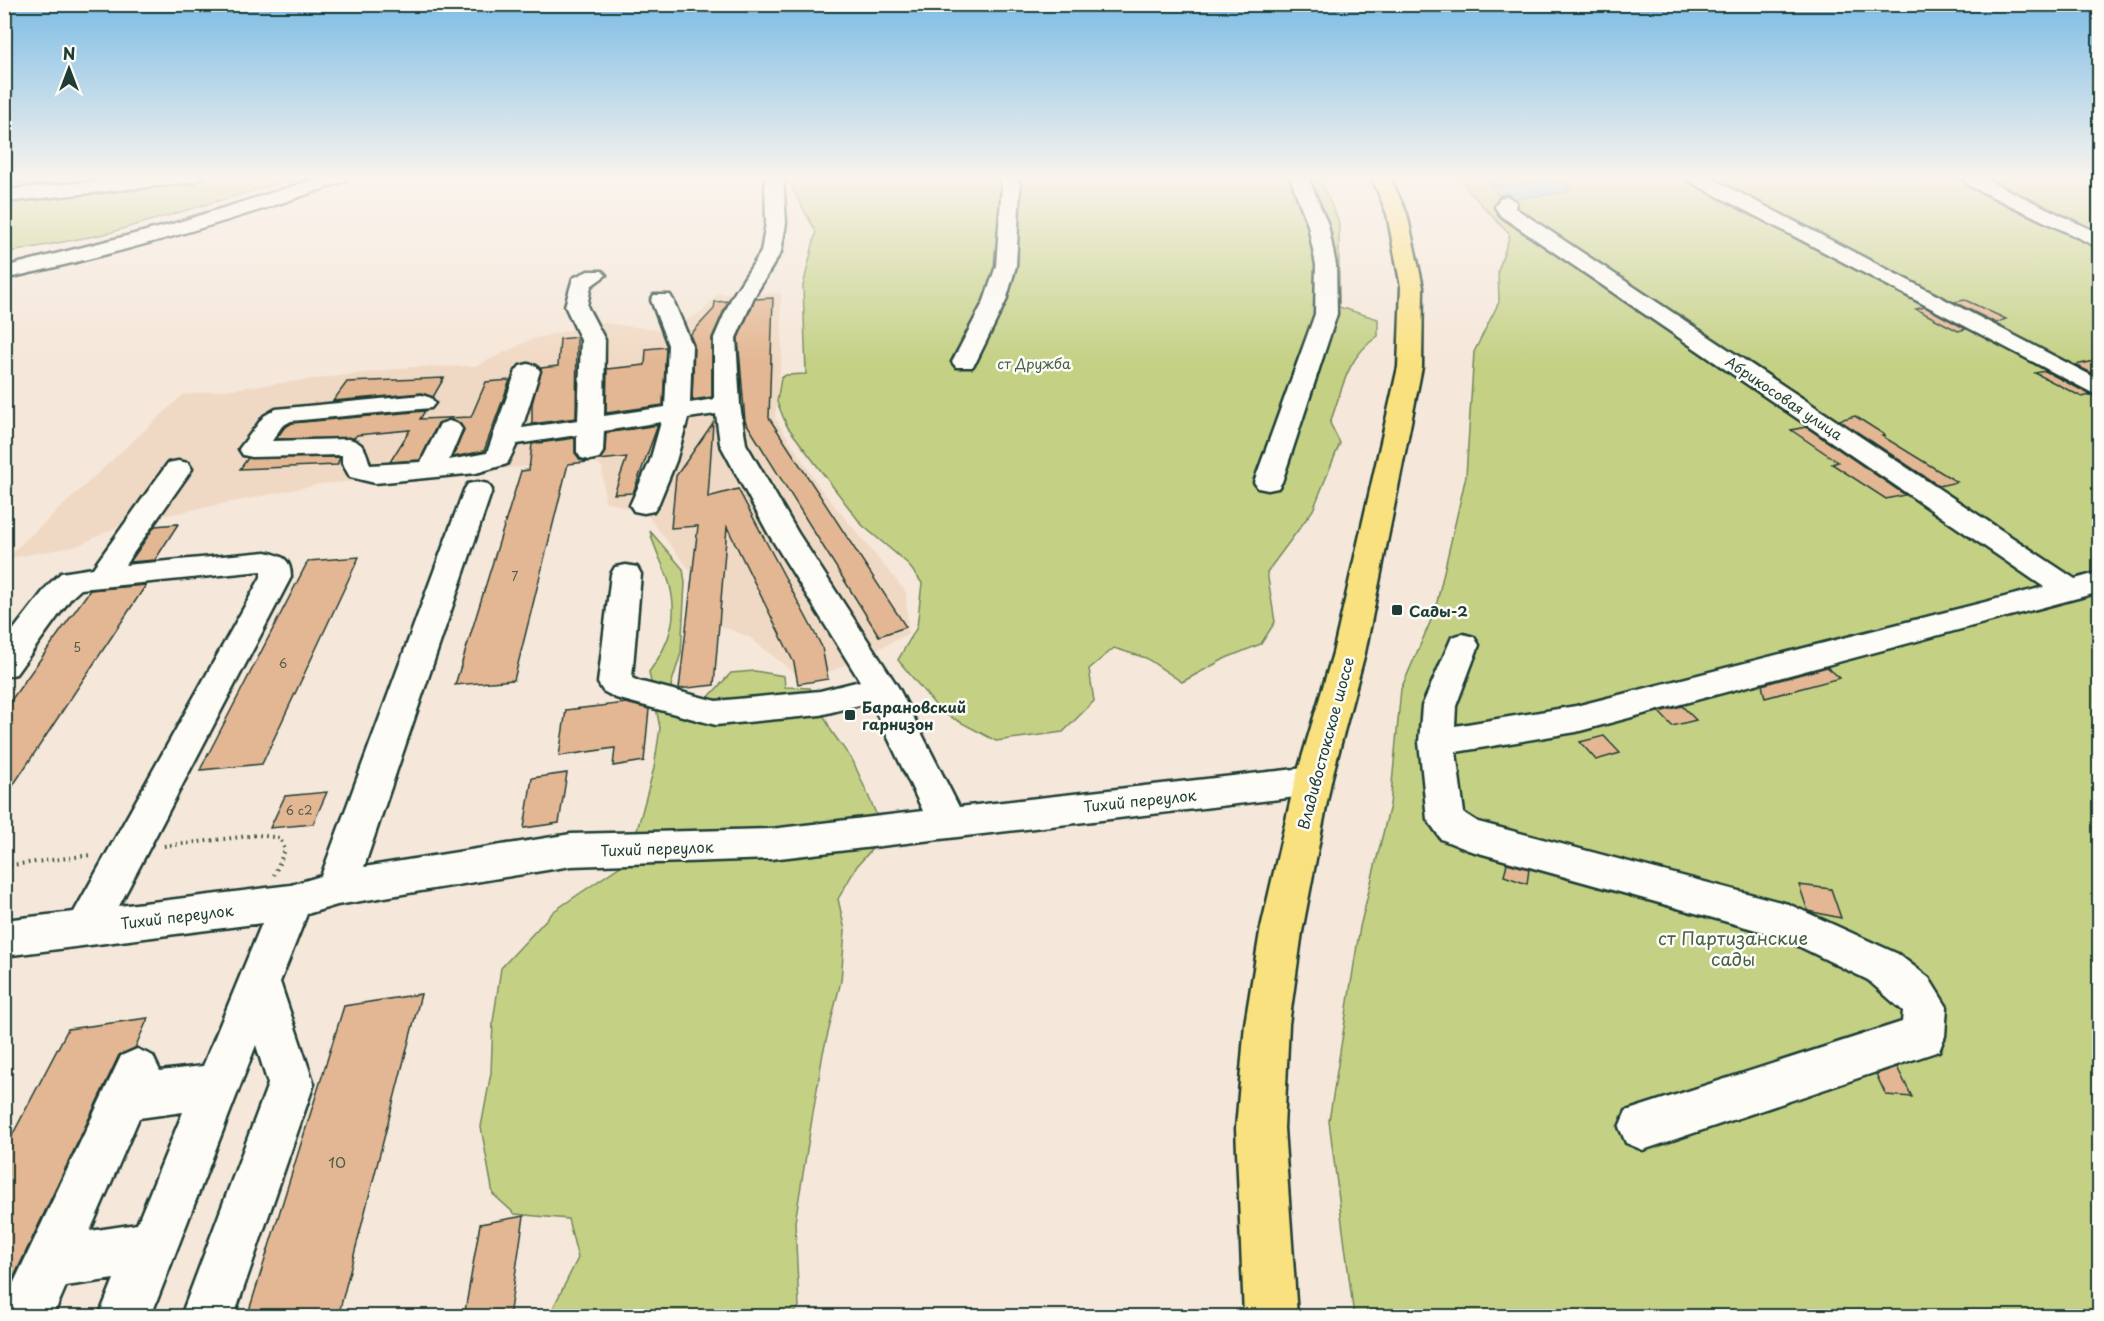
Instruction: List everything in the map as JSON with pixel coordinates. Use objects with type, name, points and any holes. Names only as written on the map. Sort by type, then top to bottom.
[{"type":"highway","name":"Владивостокское шоссе","points":[[1270,1317],[1260,1128],[1267,1024],[1281,932],[1313,781],[1349,653],[1410,367],[1412,287],[1402,239]]},
{"type":"street","points":[[4,273],[96,253],[145,239]]},
{"type":"street","points":[[773,239],[771,252],[743,297],[725,338],[727,405],[733,444],[783,533],[880,687],[947,822]]},
{"type":"street","points":[[964,362],[995,301],[1006,266],[1008,239]]},
{"type":"street","points":[[1268,482],[1326,314],[1326,265],[1321,239]]},
{"type":"street","name":"Абрикосовая улица","points":[[1549,239],[2085,586]]},
{"type":"street","points":[[1812,239],[2100,390]]},
{"type":"street","points":[[590,452],[593,340],[576,306],[581,283],[595,275]]},
{"type":"street","points":[[644,505],[663,461],[677,411],[680,345],[662,300]]},
{"type":"street","points":[[422,403],[285,414],[273,421],[252,449],[349,447],[355,453],[355,463],[360,471],[375,475],[476,465],[498,459],[528,372]]},
{"type":"street","points":[[506,438],[727,405]]},
{"type":"street","points":[[431,469],[449,429]]},
{"type":"street","points":[[102,577],[178,469]]},
{"type":"street","points":[[337,888],[478,490]]},
{"type":"street","points":[[4,666],[60,591],[72,580],[266,561],[276,565],[276,577],[86,928]]},
{"type":"street","points":[[626,574],[615,683],[628,690],[716,713],[820,703],[880,687]]},
{"type":"street","points":[[1437,742],[1576,719],[2085,586]]},
{"type":"street","points":[[1463,645],[1439,706],[1437,742],[1446,819],[1455,828],[1468,835],[1788,921],[1883,967],[1914,992],[1925,1007],[1923,1036],[1643,1127]]},
{"type":"street","name":"Тихий переулок","points":[[4,939],[276,904],[337,888],[571,850],[771,844],[1313,781]]},
{"type":"street","points":[[125,1317],[260,984],[276,904]]},
{"type":"street","points":[[208,1317],[291,1084],[260,984]]},
{"type":"street","points":[[26,1317],[131,1084],[219,1086]]},
{"type":"street","points":[[51,1263],[153,1247]]},
{"type":"path","points":[[4,866],[258,835],[280,838],[285,850],[276,904]]},
{"type":"shaded area","points":[[781,293],[782,352],[775,418],[820,488],[906,592],[908,634],[832,671],[793,672],[749,637],[714,623],[700,604],[692,573],[647,515],[605,501],[602,467],[593,461],[321,484],[123,524],[77,546],[5,559],[183,395],[413,367],[476,366],[532,339],[583,327],[605,323],[663,331],[702,312],[717,294]]},
{"type":"green space","points":[[5,239],[81,239],[5,253]]},
{"type":"green space","name":"ст Дружба","points":[[814,239],[1339,239],[1339,307],[1378,319],[1378,336],[1358,354],[1346,375],[1330,423],[1340,443],[1313,510],[1267,572],[1275,622],[1261,644],[1226,658],[1182,682],[1146,658],[1114,648],[1089,669],[1094,701],[1063,732],[996,741],[941,712],[898,660],[917,627],[922,583],[907,563],[862,525],[787,426],[777,402],[781,378],[786,375],[806,374],[803,286]]},
{"type":"green space","name":"ст Партизанские сады","points":[[1509,239],[2099,239],[2099,1316],[1354,1316],[1329,1121],[1360,927],[1390,805],[1401,689],[1435,611],[1466,476],[1474,352],[1499,302],[1498,271]]},
{"type":"green space","points":[[650,531],[683,569],[685,583],[681,653],[671,685],[678,710],[704,702],[731,673],[755,671],[784,676],[785,687],[810,688],[832,732],[853,761],[885,834],[857,866],[838,899],[845,930],[841,981],[823,1053],[795,1222],[799,1307],[790,1316],[645,1316],[642,1314],[640,1316],[553,1316],[552,1310],[578,1258],[568,1219],[515,1214],[493,1194],[481,1127],[491,1073],[493,1022],[501,968],[554,911],[629,860],[654,768],[660,728],[649,672],[668,638],[673,614],[671,589]]},
{"type":"building","points":[[773,298],[769,418],[906,627],[879,636],[745,421],[738,338],[755,299]]},
{"type":"building","points":[[1965,300],[2006,319],[1996,323],[1954,302]]},
{"type":"building","points":[[728,301],[712,338],[712,397],[692,400],[694,345],[690,335],[714,309],[715,302]]},
{"type":"building","points":[[1925,307],[1966,329],[1958,331],[1916,309]]},
{"type":"building","points":[[577,337],[576,418],[532,424],[532,404],[541,368],[558,366],[560,339]]},
{"type":"building","points":[[666,347],[663,405],[606,413],[607,369],[645,365],[646,349]]},
{"type":"building","points":[[2100,360],[2100,377],[2075,365]]},
{"type":"building","points":[[2045,371],[2091,395],[2082,397],[2035,373]]},
{"type":"building","points":[[444,378],[433,397],[422,393],[333,401],[347,382]]},
{"type":"building","points":[[510,380],[484,451],[453,457],[464,430],[460,423],[450,419],[438,423],[420,460],[390,462],[410,430],[357,435],[354,438],[276,439],[284,428],[292,423],[425,411],[420,419],[471,417],[486,382]]},
{"type":"building","points":[[1855,416],[1885,435],[1882,436],[1957,482],[1939,486],[1839,420]]},
{"type":"building","points":[[713,423],[708,497],[738,489],[822,647],[828,679],[798,684],[794,663],[727,527],[714,685],[679,689],[698,526],[671,528],[676,476]]},
{"type":"building","points":[[658,425],[633,493],[614,494],[627,457],[599,460],[605,452],[606,433]]},
{"type":"building","points":[[1806,427],[1905,495],[1886,499],[1832,464],[1838,462],[1791,430]]},
{"type":"building","points":[[575,438],[575,453],[581,460],[588,462],[568,464],[514,680],[455,685],[521,471],[529,470],[532,444]]},
{"type":"building","points":[[340,457],[337,465],[240,469],[248,458]]},
{"type":"building","points":[[178,524],[155,560],[130,562],[155,526]]},
{"type":"building","points":[[359,557],[262,764],[200,770],[308,561]]},
{"type":"building","points":[[146,585],[4,799],[4,710],[90,590]]},
{"type":"building","points":[[1827,667],[1840,678],[1765,698],[1762,685]]},
{"type":"building","points":[[626,703],[649,709],[644,761],[613,766],[615,748],[559,756],[566,710]]},
{"type":"building","points":[[1682,706],[1696,720],[1672,726],[1659,712]]},
{"type":"building","points":[[1604,736],[1620,753],[1596,760],[1580,742]]},
{"type":"building","points":[[567,773],[559,823],[524,828],[532,778]]},
{"type":"building","points":[[327,792],[313,824],[270,828],[285,796]]},
{"type":"building","points":[[1507,863],[1529,869],[1527,884],[1504,876]]},
{"type":"building","points":[[1799,885],[1831,889],[1841,918],[1808,911]]},
{"type":"building","points":[[421,994],[338,1317],[247,1317],[344,1006]]},
{"type":"building","points":[[148,1018],[135,1048],[119,1055],[4,1298],[4,1151],[68,1029]]},
{"type":"building","points":[[1897,1067],[1912,1097],[1886,1095],[1876,1074]]},
{"type":"building","points":[[524,1216],[509,1317],[464,1317],[480,1224]]},
{"type":"place","name":"Сады-2","points":[[1397,610]]},
{"type":"place","name":"Барановский гарнизон","points":[[850,715]]}]
